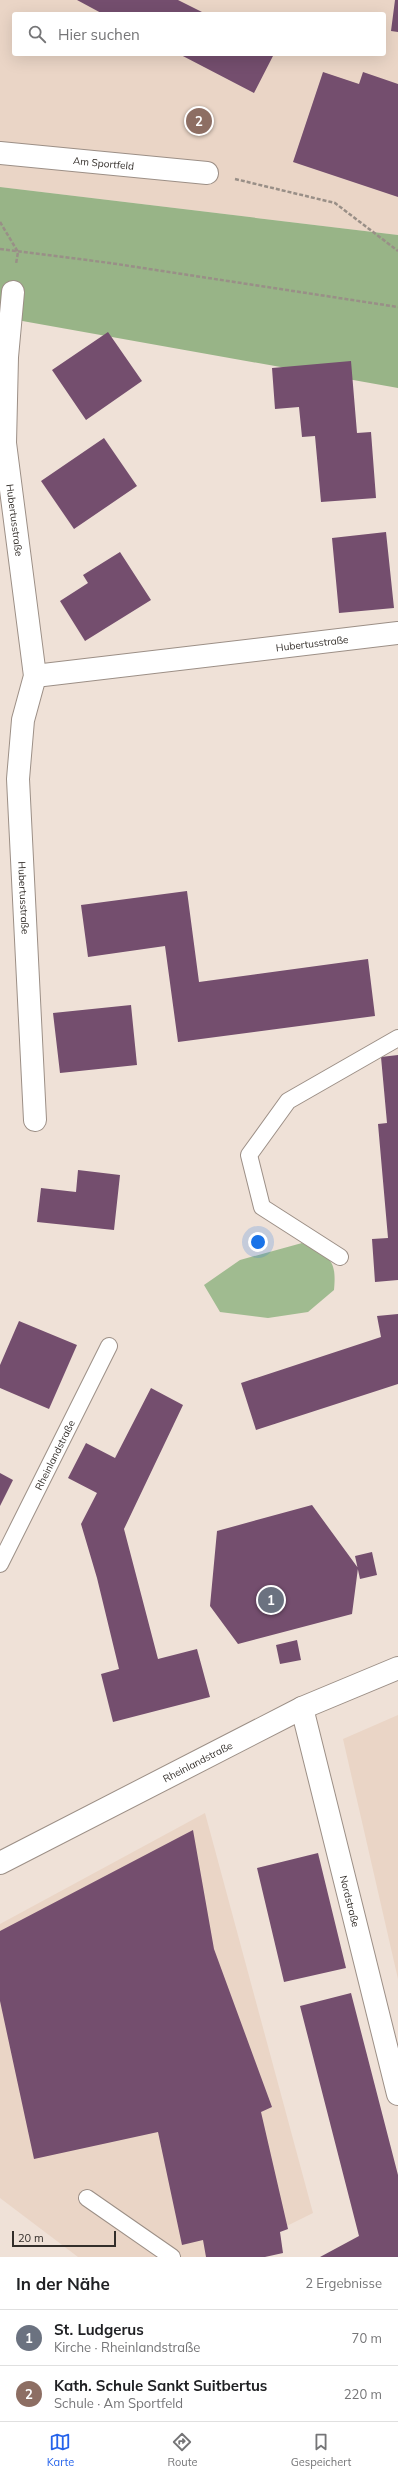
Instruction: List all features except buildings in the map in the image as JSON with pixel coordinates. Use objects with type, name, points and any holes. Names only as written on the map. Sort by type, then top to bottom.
[{"type":"street","name":"Am Sportfeld","points":[[0,153],[207,173]]},
{"type":"street","name":"Hubertusstraße","points":[[13,292],[8,357],[5,444],[35,676],[23,720],[18,779],[35,1120]]},
{"type":"street","name":"Hubertusstraße","points":[[35,676],[398,633]]},
{"type":"street","name":"Rheinlandstraße","points":[[0,1863],[302,1708],[398,1668]]},
{"type":"street","name":"Nordstraße","points":[[302,1708],[398,2094]]},
{"type":"lane","points":[[340,1257],[262,1207],[249,1155],[288,1101],[398,1038]]},
{"type":"lane","name":"Rheinlandstraße","points":[[0,1564],[109,1346]]},
{"type":"lane","points":[[88,2198],[172,2257]]},
{"type":"path","points":[[207,173],[335,203],[398,251]]},
{"type":"path","points":[[0,222],[18,252],[13,292]]},
{"type":"path","points":[[0,249],[110,263],[398,307]]},
{"type":"shaded area","points":[[0,0],[398,0],[398,235],[0,187]]},
{"type":"shaded area","points":[[398,1715],[398,1979],[343,1739]]},
{"type":"shaded area","points":[[205,1813],[313,2213],[224,2257],[78,2257],[0,2198],[0,1924]]},
{"type":"green space","points":[[0,187],[398,235],[398,388],[0,317]]},
{"type":"green space","points":[[302,1243],[319,1252],[329,1260],[334,1271],[335,1279],[334,1290],[308,1312],[268,1318],[220,1312],[204,1285],[240,1260]]},
{"type":"place","name":"Kath. Schule Sankt Suitbertus","points":[[199,121]]},
{"type":"place","name":"St. Ludgerus","points":[[271,1600]]}]
